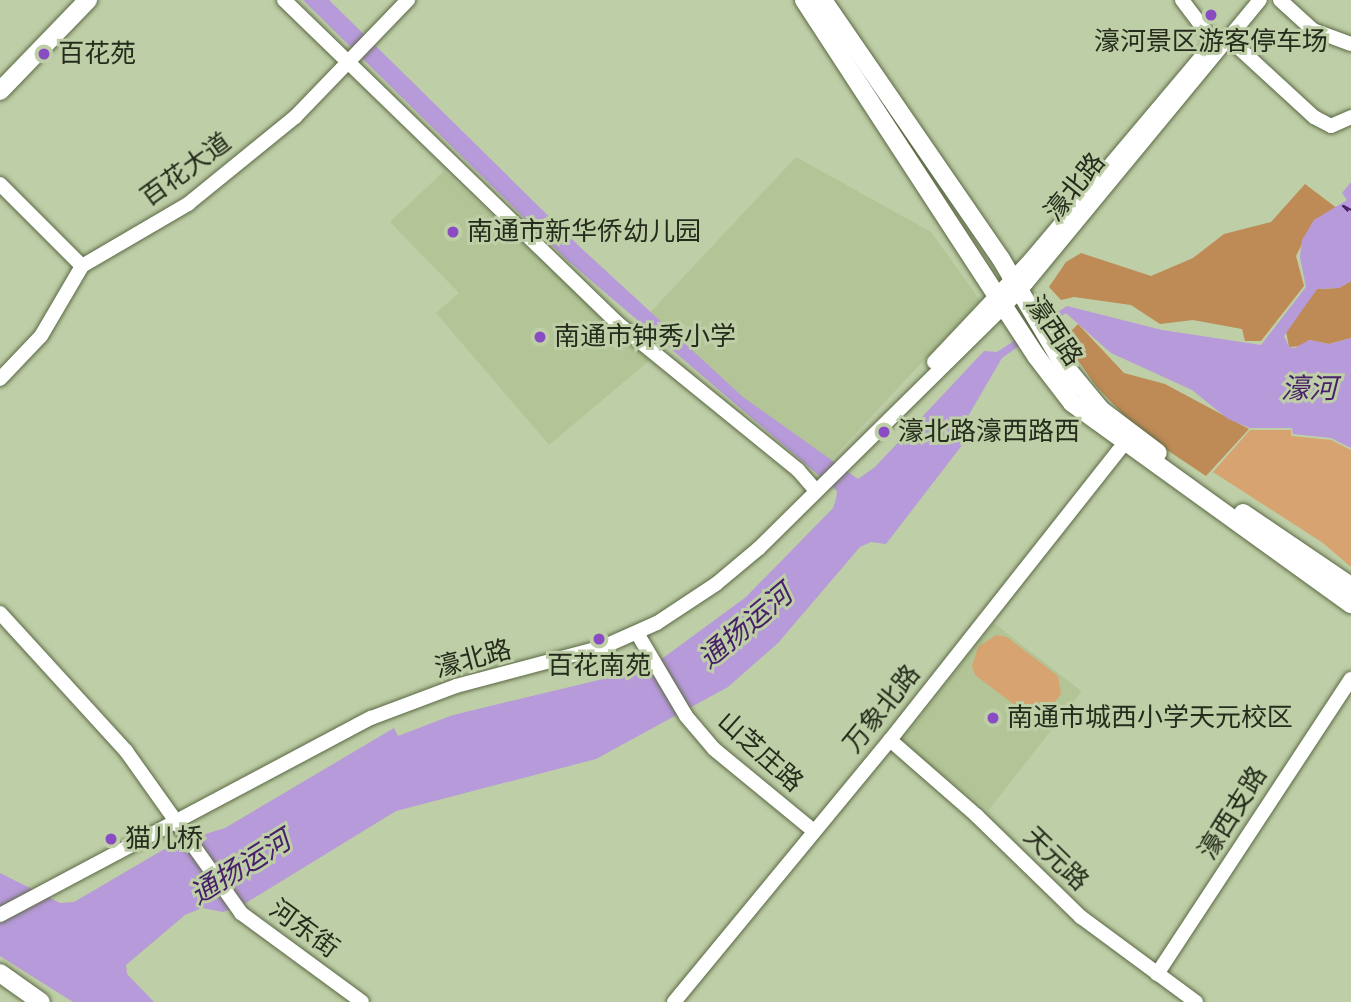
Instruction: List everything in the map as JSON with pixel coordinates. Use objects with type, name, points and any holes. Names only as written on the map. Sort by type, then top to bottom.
[{"type":"main road","points":[[0,74],[72,0]]},
{"type":"main road","points":[[0,90],[88,0]]},
{"type":"main road","name":"濠西路","points":[[804,0],[1002,300],[1016,326],[1072,403],[1124,444],[1351,604]]},
{"type":"main road","name":"濠西路","points":[[824,0],[1016,285],[1027,309],[1074,380],[1115,423],[1351,586]]},
{"type":"main road","points":[[0,973],[41,1002]]},
{"type":"main road","points":[[0,984],[26,1002]]},
{"type":"street","points":[[284,0],[350,59],[616,322],[818,488]]},
{"type":"street","name":"百花大道","points":[[0,379],[41,336],[82,266],[188,204],[295,117],[408,0]]},
{"type":"street","points":[[1182,0],[1220,43],[1314,117],[1331,126],[1351,117]]},
{"type":"street","name":"濠北路","points":[[1220,43],[1248,0]]},
{"type":"street","name":"濠北路","points":[[0,915],[176,820],[411,702],[569,658],[637,633],[716,584],[818,488],[914,392],[927,369],[1016,285],[1220,43],[1260,0]]},
{"type":"street","points":[[1280,0],[1313,30],[1351,44]]},
{"type":"street","points":[[0,184],[82,266]]},
{"type":"street","name":"万象北路","points":[[674,1002],[890,740],[1124,444]]},
{"type":"street","name":"河东街","points":[[0,613],[100,720],[176,820],[241,913],[362,1002]]},
{"type":"street","name":"山芝庄路","points":[[637,633],[686,716],[714,750],[814,831]]},
{"type":"street","name":"濠西支路","points":[[1157,974],[1351,679]]},
{"type":"street","name":"天元路","points":[[890,740],[977,816],[1081,917],[1196,1002]]},
{"type":"shaded area","points":[[796,157],[931,232],[980,300],[828,463],[643,320]]},
{"type":"shaded area","name":"南通市钟秀小学","points":[[444,171],[650,360],[549,445],[436,313],[459,293],[390,222]]},
{"type":"shaded area","points":[[1305,184],[1338,209],[1314,220],[1296,256],[1304,286],[1261,341],[1245,341],[1242,329],[1193,320],[1160,324],[1131,305],[1074,297],[1061,300],[1049,287],[1066,262],[1081,253],[1151,276],[1193,258],[1224,234],[1271,222]]},
{"type":"shaded area","points":[[1351,281],[1351,338],[1329,344],[1309,340],[1303,346],[1289,347],[1286,331],[1317,289],[1339,288]]},
{"type":"shaded area","points":[[1078,324],[1124,373],[1165,384],[1249,429],[1206,476],[1140,432],[1096,386],[1063,339]]},
{"type":"shaded area","points":[[1250,430],[1291,430],[1291,436],[1331,440],[1351,450],[1351,567],[1323,543],[1213,472]]},
{"type":"shaded area","name":"南通市城西小学天元校区","points":[[994,623],[1081,691],[989,810],[901,742]]},
{"type":"shaded area","points":[[996,635],[1007,637],[1058,676],[1061,694],[1048,711],[1028,715],[975,675],[972,666],[978,647]]},
{"type":"water","points":[[303,0],[329,0],[580,247],[743,397],[858,479],[875,467],[984,351],[997,352],[1067,306],[1162,330],[1261,345],[1306,287],[1300,257],[1302,240],[1314,220],[1347,200],[1342,193],[1351,182],[1351,281],[1339,288],[1317,289],[1284,336],[1289,347],[1295,348],[1309,340],[1329,344],[1351,338],[1351,448],[1331,438],[1293,434],[1292,428],[1250,428],[1228,419],[1192,390],[1111,353],[1066,313],[1002,358],[967,418],[966,440],[886,544],[871,542],[860,547],[778,643],[728,687],[596,759],[396,811],[244,904],[223,912],[202,908],[185,915],[126,965],[127,974],[154,1002],[73,1002],[0,956],[0,873],[60,903],[74,902],[173,844],[225,828],[394,728],[398,736],[453,715],[628,673],[663,658],[746,597],[833,508],[836,499],[837,491],[566,259]]},
{"type":"ferry route","points":[[1351,210],[1342,205],[1351,214]]},
{"type":"place","name":"濠河景区游客停车场","points":[[1211,15]]},
{"type":"place","name":"百花苑","points":[[44,54]]},
{"type":"place","name":"南通市新华侨幼儿园","points":[[453,232]]},
{"type":"place","name":"南通市钟秀小学","points":[[540,337]]},
{"type":"place","name":"濠北路濠西路西","points":[[884,432]]},
{"type":"place","name":"百花南苑","points":[[599,639]]},
{"type":"place","name":"南通市城西小学天元校区","points":[[993,718]]},
{"type":"place","name":"猫儿桥","points":[[111,839]]},
{"type":"water label","name":"濠河","points":[[1309,388]]},
{"type":"water label","name":"通扬运河","points":[[745,626]]},
{"type":"water label","name":"通扬运河","points":[[240,867]]}]
